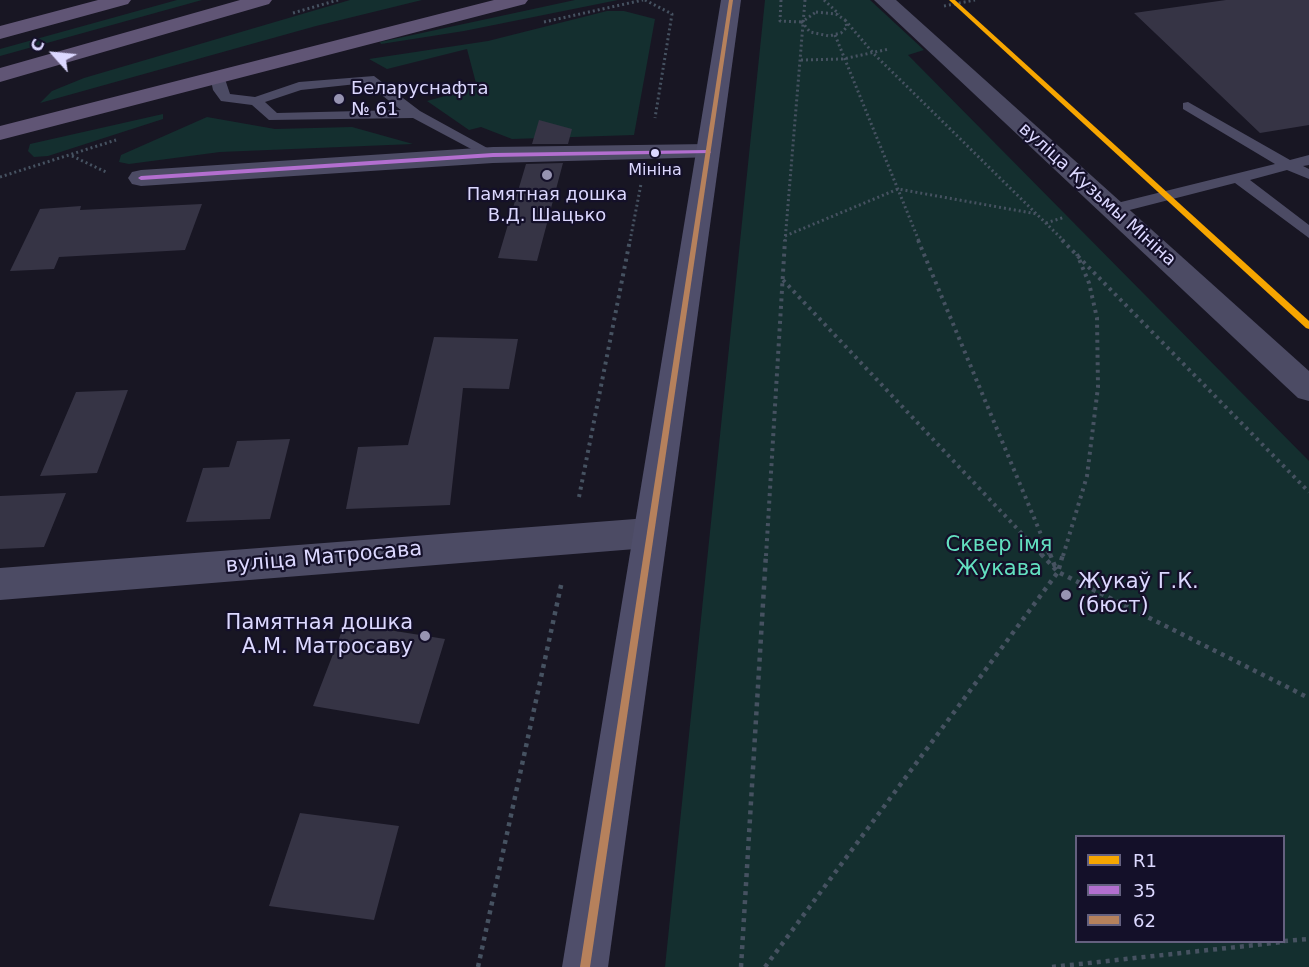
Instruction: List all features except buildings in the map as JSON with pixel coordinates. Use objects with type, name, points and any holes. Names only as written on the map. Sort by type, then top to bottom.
[{"type":"main road","points":[[0,33],[121,0]]},
{"type":"main road","points":[[0,75],[262,0]]},
{"type":"main road","points":[[0,133],[518,0]]},
{"type":"main road","points":[[585,967],[648,533],[731,0]]},
{"type":"street","name":"вуліца Кузьмы Мініна","points":[[892,8],[1309,389]]},
{"type":"street","points":[[141,178],[493,155],[708,152]]},
{"type":"street","name":"вуліца Матросава","points":[[0,584],[648,533]]},
{"type":"lane","points":[[217,76],[220,90],[226,98],[256,100],[299,86],[369,79],[415,114],[493,155]]},
{"type":"lane","points":[[256,100],[274,117],[415,114]]},
{"type":"lane","points":[[1188,106],[1287,165],[1309,174]]},
{"type":"lane","points":[[1114,209],[1309,160]]},
{"type":"lane","points":[[1238,178],[1309,233]]},
{"type":"path","points":[[478,967],[571,539],[648,152],[672,14],[656,8],[645,0]]},
{"type":"path","points":[[781,0],[780,21],[802,23],[816,34],[835,35],[845,31],[845,21]]},
{"type":"path","points":[[741,967],[782,279],[805,0]]},
{"type":"path","points":[[824,0],[874,54],[1077,254],[1309,492]]},
{"type":"path","points":[[936,7],[975,0]]},
{"type":"path","points":[[802,23],[816,12],[842,17]]},
{"type":"path","points":[[835,35],[1058,572]]},
{"type":"path","points":[[801,60],[874,54]]},
{"type":"path","points":[[71,156],[106,172]]},
{"type":"path","points":[[785,236],[898,189],[1037,214]]},
{"type":"path","points":[[765,967],[1058,572],[1087,476],[1095,427],[1098,387],[1097,318],[1089,284],[1077,254]]},
{"type":"path","points":[[782,279],[1058,572],[1309,698]]},
{"type":"path","points":[[1285,941],[1309,939]]},
{"type":"path","points":[[1052,967],[1265,943]]},
{"type":"green space","points":[[177,0],[202,0],[0,56],[0,49]]},
{"type":"green space","points":[[350,0],[422,0],[316,26],[40,103],[52,91],[84,78]]},
{"type":"green space","points":[[575,0],[618,0],[464,31],[381,44],[380,42]]},
{"type":"green space","name":"Сквер імя Жукава","points":[[765,0],[870,0],[924,50],[908,55],[1309,461],[1309,967],[665,967]]},
{"type":"green space","points":[[607,11],[624,11],[655,19],[634,135],[512,139],[481,127],[469,130],[427,101],[477,87],[467,49],[387,69],[369,59],[488,41]]},
{"type":"green space","points":[[163,114],[163,119],[48,156],[34,157],[28,151],[30,144]]},
{"type":"green space","points":[[207,117],[275,129],[352,127],[413,144],[220,152],[129,164],[119,162],[121,155]]},
{"type":"transit line","name":"62","points":[[585,967],[731,0]]},
{"type":"transit line","name":"R1","points":[[952,0],[1309,326]]},
{"type":"transit line","name":"35","points":[[141,178],[493,155],[708,152]]},
{"type":"place","name":"Беларуснафта № 61","points":[[339,99]]},
{"type":"place","name":"Мініна","points":[[655,153]]},
{"type":"place","name":"Памятная дошка В.Д. Шацько","points":[[547,175]]},
{"type":"place","name":"Жукаў Г.К. (бюст)","points":[[1066,595]]},
{"type":"place","name":"Памятная дошка А.М. Матросаву","points":[[425,636]]}]
